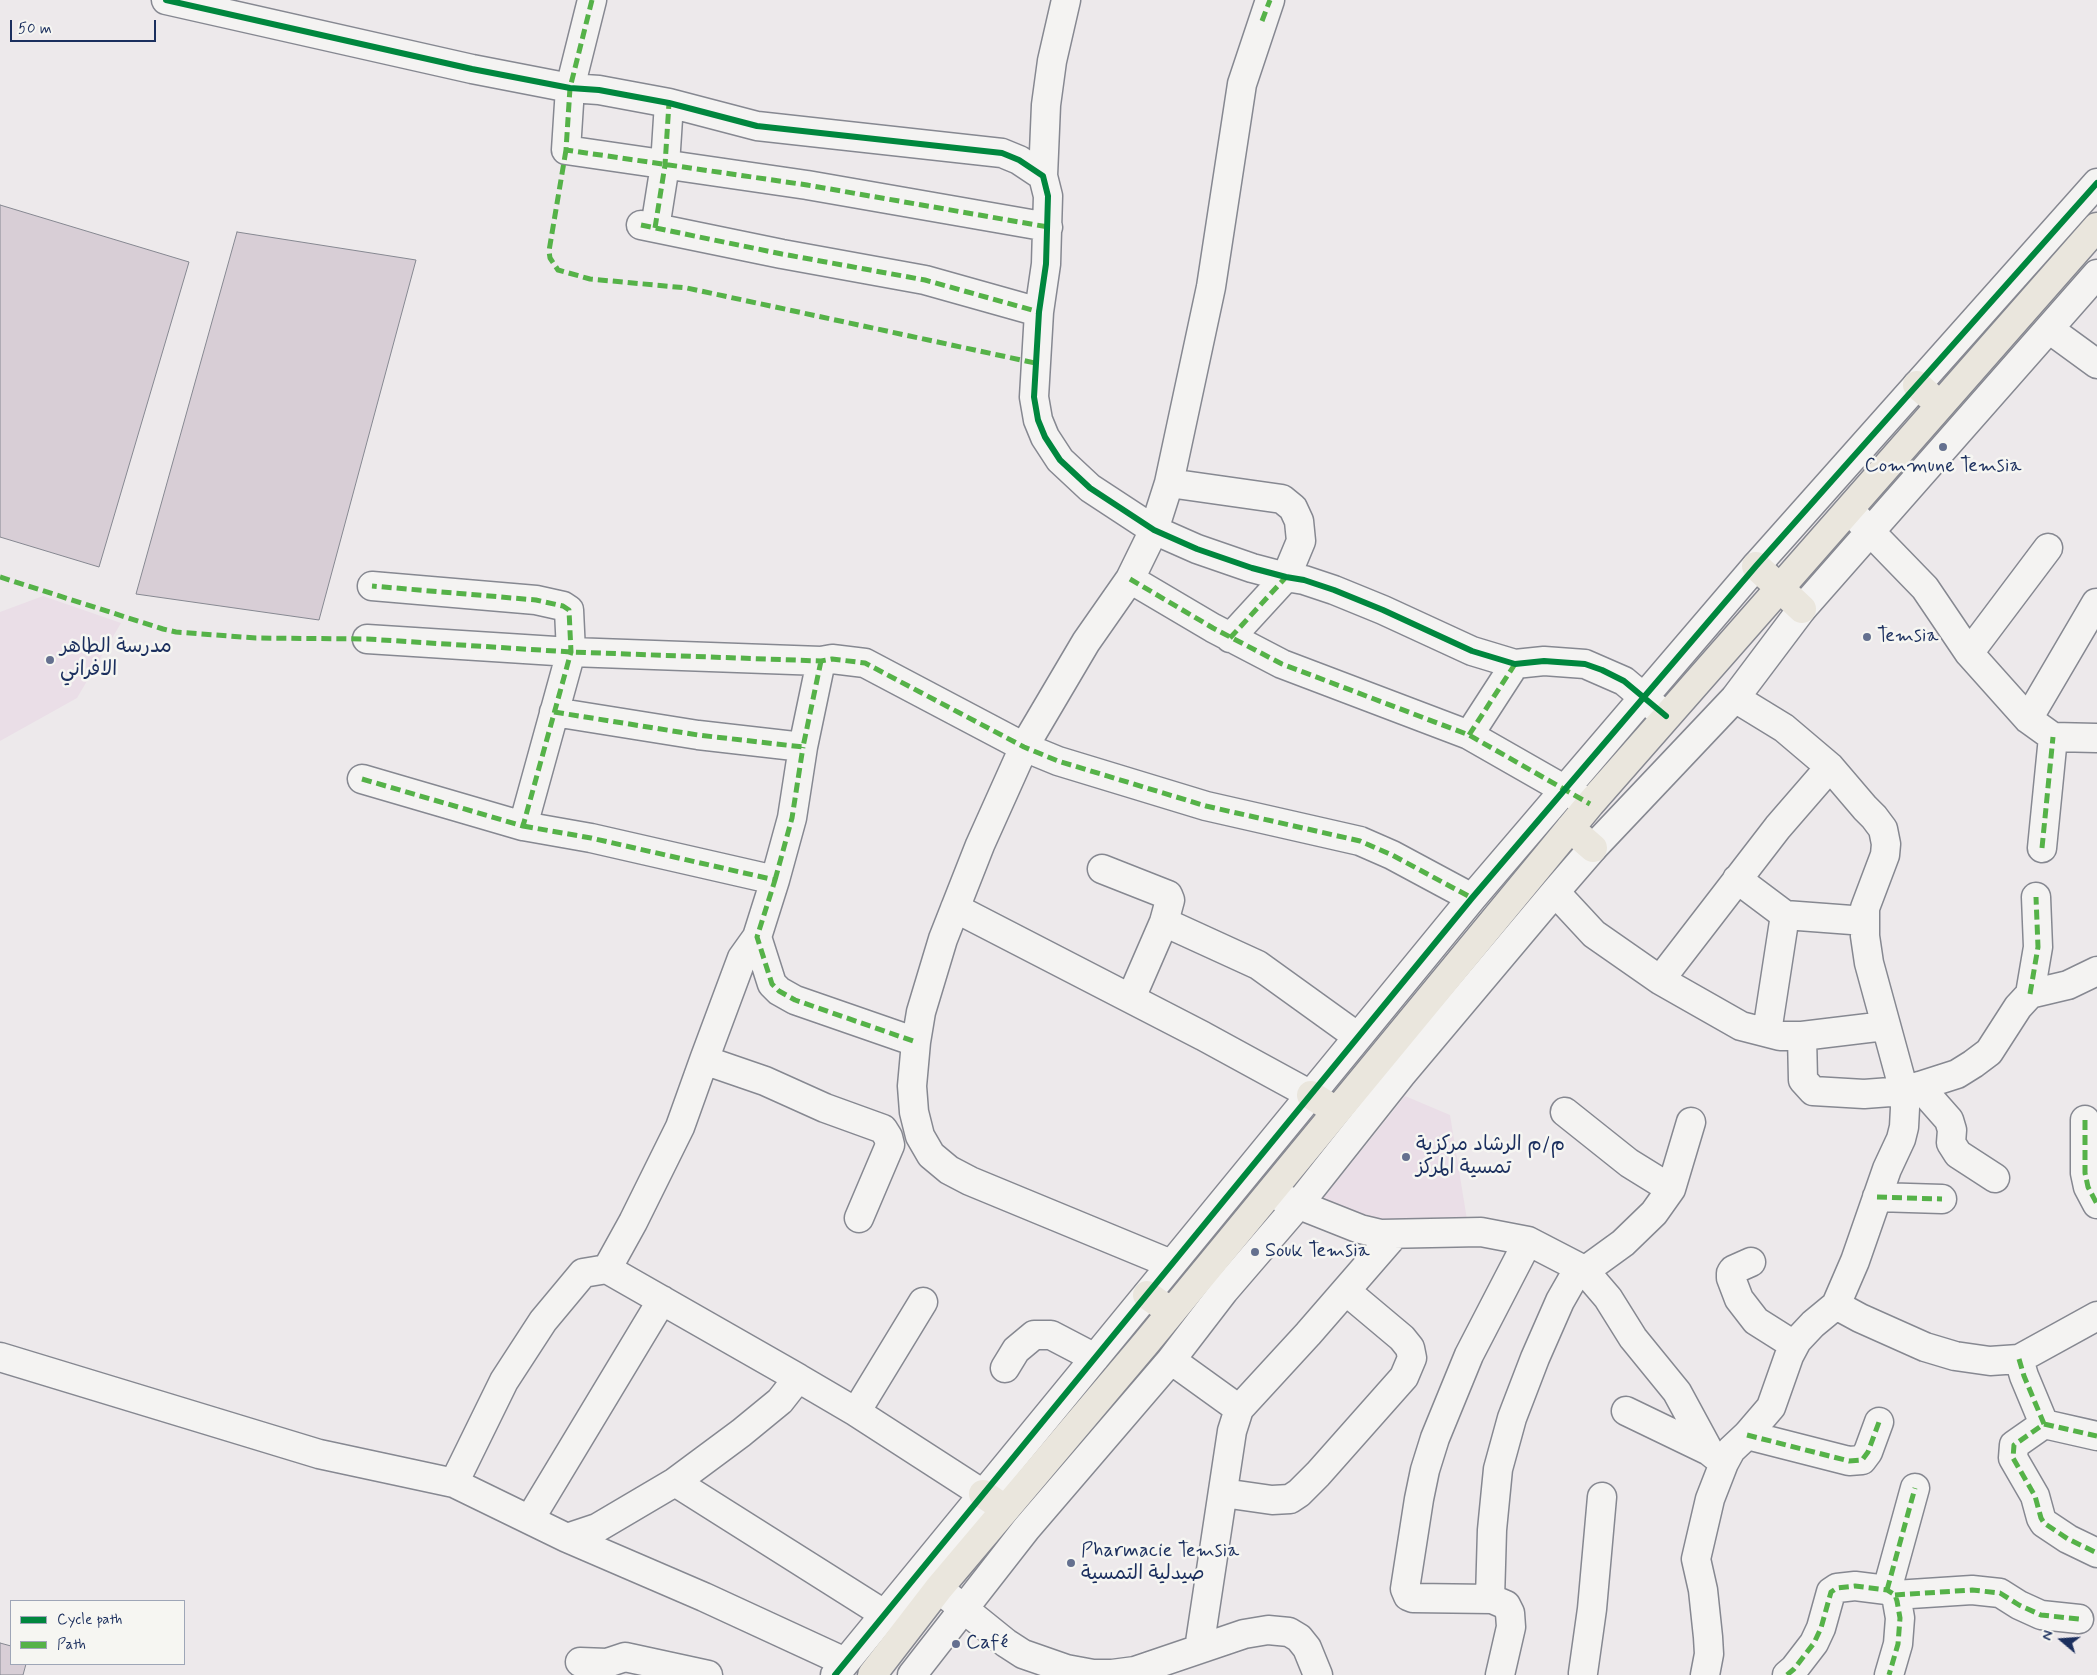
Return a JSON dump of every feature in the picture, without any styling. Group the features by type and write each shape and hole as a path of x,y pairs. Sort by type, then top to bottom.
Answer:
{"main road":[{"path":"872,1675 929,1580 994,1502 1171,1312 1590,804 2097,227"},
{"path":"1917,385 1940,405"},
{"path":"1756,566 1802,608"},
{"path":"1570,828 1593,848"},
{"path":"1311,1095 1336,1111"},
{"path":"1147,1295 1171,1312"}],"street":[{"path":"166,0 472,69 570,88 599,90 669,103 757,126 1002,153 1019,160 1043,176"},
{"path":"592,0 570,88 566,150 808,185 1048,227"},
{"path":"1066,0 1052,61 1047,96 1043,176 1048,196 1048,227 1046,264 1039,312 1034,397 1038,420 1045,437 1060,460 1090,488 1154,530 1197,549 1252,568 1304,580 1334,590 1383,610 1472,651 1515,664 1544,661 1585,664 1624,681 1666,716"},
{"path":"1171,1264 970,1181 949,1170 931,1155 920,1136 914,1112 912,1086 921,1012 955,908 980,845 1024,747 1086,642 1130,579 1154,530 1169,484 1211,286 1242,84 1270,0"},
{"path":"669,103 665,165 648,226 782,254 925,280 1039,312"},
{"path":"454,1483 504,1381 543,1321 583,1274 607,1269 856,1412 994,1502 1094,1358 1472,898 1756,566 2097,183"},
{"path":"912,1675 1026,1529 1170,1360 1224,1291 1298,1204 1401,1074 1593,848 1735,698 1802,608 2097,274"},
{"path":"2049,329 2097,364"},
{"path":"1169,484 1282,499 1293,508 1298,521 1301,541 1286,577 1230,638"},
{"path":"1848,509 1925,588 1968,653 2028,719 2053,737 2097,738"},
{"path":"1968,653 2048,548"},
{"path":"1130,579 1230,638 1282,664 1469,736 1590,804"},
{"path":"372,586 536,600 563,606 569,610 571,652 523,826"},
{"path":"2028,719 2096,603"},
{"path":"367,639 571,652 821,662 832,659 865,663 1024,747 1058,761 1206,806 1360,841 1472,898"},
{"path":"607,1269 680,1128 742,958 757,937 792,818 803,747 821,662"},
{"path":"1469,736 1515,664"},
{"path":"1735,698 1784,728 1830,767 1874,817 1882,829 1886,844 1881,866 1865,908 1865,921 1869,963 1885,1026 1911,1089 1949,1120 1952,1130 1951,1143 1958,1154 1995,1178"},
{"path":"554,712 698,735 803,747"},
{"path":"2042,848 2053,737"},
{"path":"1660,980 1737,879 1830,767"},
{"path":"362,779 523,826 592,838 775,880"},
{"path":"1102,869 1168,895 1170,900 1164,922 1131,998"},
{"path":"1737,879 1785,915 1865,921"},
{"path":"1555,892 1594,934 1660,980 1740,1026 1780,1036 1802,1036 1885,1026"},
{"path":"1802,1036 1803,1080 1813,1090 1864,1094 1911,1089 1957,1074 1989,1052 2018,1007 2030,994 2038,947 2036,897"},
{"path":"955,908 1131,998 1311,1095"},
{"path":"1767,1032 1785,915"},
{"path":"1164,922 1258,965 1358,1037"},
{"path":"757,937 767,973 772,984 779,991 795,1000 916,1042"},
{"path":"2030,994 2068,985 2097,970"},
{"path":"704,1060 764,1081 825,1108 883,1129 890,1145 859,1218"},
{"path":"1716,1457 1731,1450 1747,1435 1771,1406 1794,1346 1813,1324 1836,1305 1855,1261 1904,1126 1911,1089"},
{"path":"1565,1112 1629,1163 1671,1189"},
{"path":"2085,1120 2085,1173 2088,1187 2097,1204"},
{"path":"1490,1599 1492,1530 1498,1469 1504,1442 1535,1358 1560,1301 1572,1280 1623,1243 1654,1213 1671,1189 1691,1122"},
{"path":"1269,1192 1360,1229 1394,1235 1481,1232 1528,1241 1584,1270 1608,1298 1633,1338 1677,1392 1716,1457 1710,1499 1696,1559 1703,1590 1708,1637 1709,1654 1705,1675"},
{"path":"1877,1197 1942,1199"},
{"path":"1199,1649 1232,1431 1239,1408 1394,1235"},
{"path":"1500,1675 1508,1647 1511,1617 1506,1605 1490,1599 1413,1598 1408,1596 1406,1589 1421,1490 1435,1438 1469,1355 1528,1241"},
{"path":"1751,1262 1733,1270 1732,1273 1731,1278 1740,1299 1756,1321 1794,1346"},
{"path":"1223,1493 1272,1500 1290,1499 1299,1493 1318,1474 1404,1377 1412,1358 1410,1348 1402,1338 1346,1290"},
{"path":"530,1519 662,1300"},
{"path":"856,1412 924,1302"},
{"path":"1836,1305 1860,1318 1925,1347 1955,1356 1990,1361 2019,1358 2097,1316"},
{"path":"1005,1368 1016,1350 1034,1335 1051,1335 1094,1358"},
{"path":"0,1357 294,1447 454,1483 567,1538 722,1605 840,1669 884,1614 929,1580 1006,1644 1023,1654 1066,1670 1112,1674 1134,1671 1258,1631 1289,1632 1299,1638 1306,1648 1318,1675"},
{"path":"2019,1358 2024,1376 2044,1424"},
{"path":"1170,1360 1239,1408"},
{"path":"567,1538 596,1528 675,1482 741,1433 780,1401 798,1378"},
{"path":"1626,1411 1716,1457"},
{"path":"1747,1435 1849,1461 1862,1460 1868,1452 1879,1422"},
{"path":"2097,1436 2044,1424 2012,1448 2013,1458 2035,1496 2040,1518 2044,1523 2068,1539 2097,1553"},
{"path":"675,1482 884,1614"},
{"path":"1889,1675 1898,1644 1900,1608 1891,1592 1915,1488"},
{"path":"1584,1674 1602,1497"},
{"path":"1794,1673 1814,1644 1834,1589 1841,1587 1855,1586 1891,1592 1972,1590 2000,1594 2041,1615 2079,1619"},
{"path":"580,1662 610,1669 625,1657 708,1675"}],"shaded area":[{"name":"مدرسة الطاهر الافراني","path":"43,596 121,623 77,698 0,741 0,612"},
{"name":"م/م الرشاد مركزية تمسية المركز","path":"1405,1096 1450,1115 1469,1232 1375,1232 1322,1200"}],"building":[{"path":"0,205 189,262 99,567 0,537"},
{"path":"237,232 416,260 319,620 136,594"},
{"path":"0,1643 10,1646 10,1665 26,1665 23,1675 0,1675"}],"marked path":[{"path":"592,0 570,88 566,150 807,185 1048,227"},
{"path":"1262,21 1270,0"},
{"path":"655,228 665,165 669,103"},
{"path":"566,150 549,251 550,258 558,270 590,279 687,288 1035,363"},
{"path":"641,225 782,254 925,280 1039,312"},
{"path":"0,577 176,632 256,638 367,639 571,652 821,661 832,659 865,663 1024,747 1058,761 1206,806 1360,841 1392,855 1472,898"},
{"path":"1230,638 1286,577"},
{"path":"1130,579 1213,628 1282,664 1469,735 1590,804"},
{"path":"362,779 523,826 571,652 569,610 563,606 536,600 372,586"},
{"path":"554,712 698,735 803,747 821,661"},
{"path":"1469,735 1515,664"},
{"path":"2042,848 2053,737"},
{"path":"775,880 792,818 803,747"},
{"path":"523,826 591,838 775,880 757,937 772,984 779,991 795,1000 916,1042"},
{"path":"2030,994 2038,947 2036,897"},
{"path":"2085,1120 2085,1173 2088,1187 2097,1204"},
{"path":"1877,1197 1942,1199"},
{"path":"2019,1359 2044,1424 2014,1445 2013,1458 2035,1496 2044,1523 2068,1539 2097,1553"},
{"path":"1747,1435 1849,1461 1862,1460 1868,1452 1879,1422"},
{"path":"2044,1424 2097,1436"},
{"path":"1887,1590 1915,1488"},
{"path":"1787,1675 1814,1643 1821,1628 1831,1592 1837,1588 1855,1586 1887,1590 1895,1595 1900,1618 1898,1644 1889,1675"},
{"path":"1895,1595 1972,1590 2000,1593 2019,1605 2041,1615 2079,1619"}],"cycle path":[{"path":"166,0 472,69 570,88 599,90 669,103 757,126 1002,153 1019,160 1043,176 1048,196 1046,264 1039,312 1034,397 1038,420 1045,437 1060,460 1090,488 1154,530 1197,549 1252,568 1304,580 1334,590 1383,610 1472,651 1515,664 1544,661 1585,664 1602,670 1624,681 1666,716"},
{"path":"835,1675 1472,898 1756,566 2097,183"}],"place":[{"name":"Commune Temsia","path":"1943,447"},
{"name":"Temsia","path":"1867,637"},
{"name":"مدرسة الطاهر الافراني","path":"50,660"},
{"name":"م/م الرشاد مركزية تمسية المركز","path":"1406,1157"},
{"name":"Souk Temsia","path":"1255,1252"},
{"name":"Pharmacie Temsia صيدلية التمسية","path":"1071,1563"},
{"name":"Café","path":"956,1644"}]}
